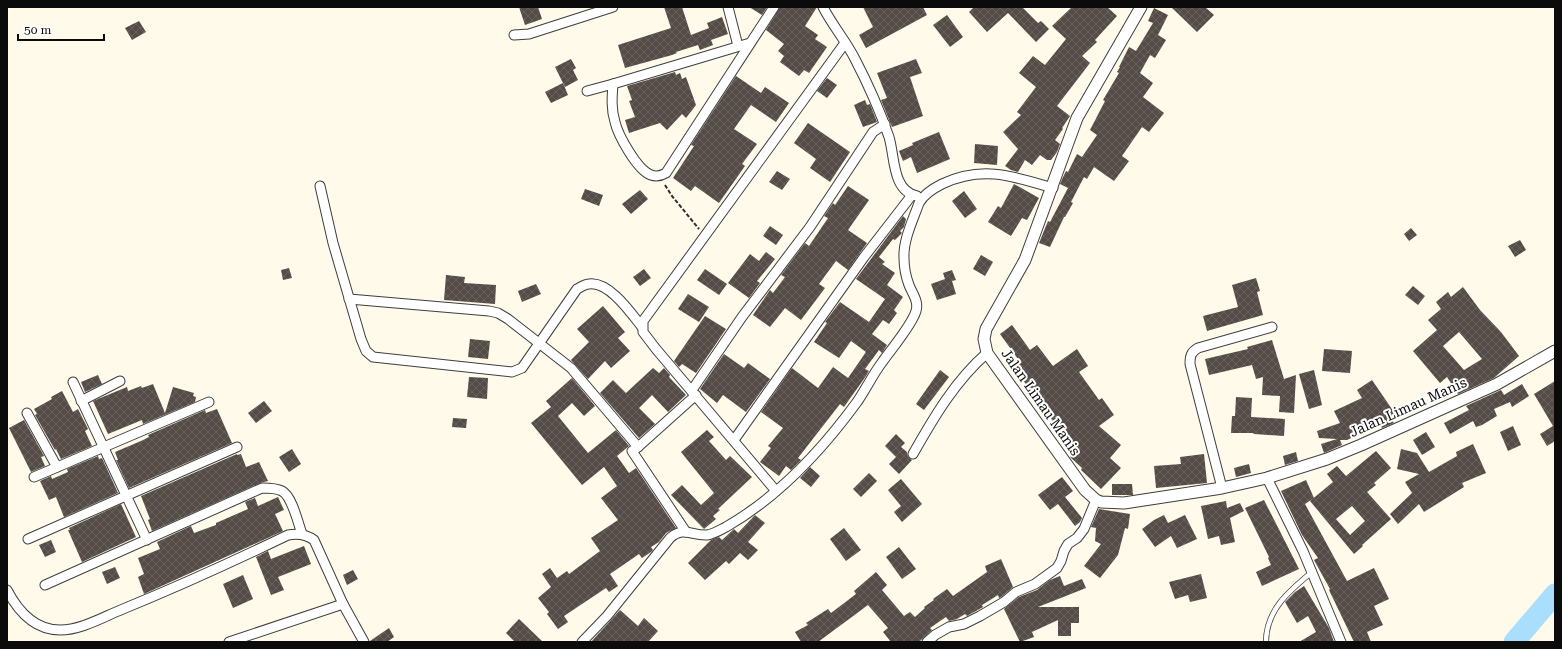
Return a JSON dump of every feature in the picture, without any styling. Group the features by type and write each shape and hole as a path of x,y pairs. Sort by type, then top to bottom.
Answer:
{"street":[{"path":"514,35 529,34 614,7"},
{"path":"728,7 738,46"},
{"path":"613,84 612,110 618,132 626,146 647,173 653,176 660,176 666,173 774,7"},
{"path":"823,7 855,58 885,124 892,148 896,175 899,183 905,191 912,195 922,197"},
{"name":"Jalan Limau Manis","path":"1141,7 1078,118 1025,260 986,329 984,339 987,353 1085,490 1096,500 1107,503 1124,503 1222,488 1267,478 1327,459 1361,446 1497,384 1555,351"},
{"path":"587,90 613,84 750,43"},
{"path":"642,327 643,321 845,43"},
{"path":"686,532 632,451 638,447 694,392 742,317 810,227 873,132 885,124"},
{"path":"582,642 607,616 670,538 678,532 707,535 716,533 747,514 776,491 805,463 840,424 858,401 881,363 907,327 916,311 917,304 909,286 904,258 905,247 918,203 922,197 950,180 964,175 977,174 1014,177 1053,188"},
{"path":"320,186 333,243 349,299 366,351 373,357 512,372 522,368 577,289 589,284 600,285 612,293 626,306 642,327 643,332 656,350 694,392 776,491"},
{"path":"734,440 860,263 912,195"},
{"path":"349,299 489,312 498,314 508,319 571,368 638,447"},
{"path":"1222,488 1190,364 1190,356 1193,351 1198,348 1272,327"},
{"path":"912,454 943,403 971,366 987,353"},
{"path":"81,401 120,381"},
{"path":"72,382 147,540"},
{"path":"34,477 209,402"},
{"path":"27,413 57,467"},
{"path":"28,539 237,447"},
{"path":"1267,478 1312,572 1341,642"},
{"path":"45,585 262,488 273,488 282,491 289,496 302,534"},
{"path":"927,642 935,635 949,627 964,624 980,616 1004,602 1016,592 1035,584 1057,568 1068,544 1077,538 1084,529 1096,500"},
{"path":"7,590 21,612 30,620 38,625 52,629 69,629 83,625 147,599 212,571 288,535 302,534 314,540 343,604 364,642"},
{"path":"228,642 343,604"}],"lane":[{"path":"1266,642 1269,624 1275,609 1290,590 1312,572"}],"path":[{"path":"660,176 672,196 705,236"}],"building":[{"path":"519,7 538,7 542,19 525,25"},
{"path":"664,7 682,7 691,35 709,28 707,23 722,17 728,34 711,40 713,45 700,50 698,45 676,52 677,53 672,55 625,68 618,45 671,28"},
{"path":"749,7 767,7 762,15"},
{"path":"780,7 817,7 805,26 818,35 815,39 827,47 809,73 804,70 799,76 780,62 784,56 778,51 784,44 766,30"},
{"path":"863,7 923,7 927,15 866,48 859,35 873,27"},
{"path":"974,7 1022,7 1038,23 1041,21 1049,29 1036,42 1008,13 987,32 969,12"},
{"path":"1072,7 1107,7 1117,16 1095,40 1097,42 1082,56 1090,63 1057,106 1070,116 1055,140 1060,144 1057,152 1051,160 1047,160 1040,155 1032,165 1025,160 1018,172 1011,170 1005,166 1018,149 1003,132 1021,115 1017,112 1036,87 1019,73 1033,56 1045,65 1066,39 1052,26"},
{"path":"1171,7 1205,7 1214,15 1197,32"},
{"path":"1154,8 1168,15 1158,35 1166,40 1155,58 1150,55 1140,73 1153,83 1143,97 1164,113 1149,132 1142,127 1122,156 1129,161 1114,181 1094,167 1087,179 1084,177 1071,202 1073,203 1064,217 1050,247 1039,243 1048,221 1050,222 1068,188 1060,184 1063,177 1066,171 1068,172 1077,154 1082,157 1097,135 1090,130 1105,101 1103,100 1119,73 1117,72 1129,47 1136,51 1153,23 1148,21"},
{"path":"947,15 963,37 950,47 933,25"},
{"path":"139,21 146,32 132,40 125,28"},
{"path":"571,59 576,68 573,70 578,80 565,87 555,67"},
{"path":"916,59 922,73 910,77 923,116 892,127 881,100 887,98 877,73"},
{"path":"675,72 676,75 680,73 682,79 686,77 696,105 686,118 682,114 667,130 660,123 629,133 625,120 635,117 629,101 632,100 627,86"},
{"path":"736,76 761,93 765,87 789,103 776,122 751,105 734,129 757,144 742,164 745,166 719,203 695,186 691,191 673,178 694,146 691,145"},
{"path":"827,78 837,85 827,98 817,91"},
{"path":"563,83 568,95 551,103 545,92"},
{"path":"865,100 867,105 870,104 877,122 863,127 854,105"},
{"path":"808,123 850,152 830,182 810,168 816,159 794,143"},
{"path":"939,132 950,159 917,173 911,157 903,161 899,151 913,145 912,143"},
{"path":"975,144 998,146 997,165 974,163"},
{"path":"777,171 790,179 782,190 769,182"},
{"path":"1014,184 1039,198 1027,220 1022,218 1011,236 988,222 998,206 1001,208"},
{"path":"848,186 869,200 848,230 867,243 848,270 836,261 819,284 825,288 801,320 785,308 770,327 753,315 770,290 773,293 785,277 781,275 805,243 809,246 828,218 824,216 833,203 835,205"},
{"path":"585,189 603,195 599,206 581,199"},
{"path":"640,190 648,199 631,214 622,204"},
{"path":"964,191 977,209 965,218 952,201"},
{"path":"903,216 906,219 904,227 900,231 902,233 895,240 893,239 879,257 885,262 882,264 895,273 887,285 903,297 894,310 897,313 889,324 883,320 872,334 887,345 882,353 879,350 865,369 869,371 844,407 840,404 798,458 801,460 791,470 786,466 779,476 760,462 771,448 768,446 783,428 761,412 792,368 818,388 833,367 848,378 866,352 851,341 839,358 814,342 827,323 825,322 840,302 869,322 885,299 856,279"},
{"path":"770,226 783,235 776,245 763,236"},
{"path":"1411,228 1417,235 1409,241 1404,234"},
{"path":"1520,240 1526,250 1515,257 1508,246"},
{"path":"766,252 775,259 757,281 760,283 749,298 728,283 750,254 759,261"},
{"path":"981,255 993,262 985,276 973,269"},
{"path":"289,268 292,278 283,280 281,270"},
{"path":"644,269 651,278 640,286 633,277"},
{"path":"705,269 727,284 719,295 697,280"},
{"path":"952,270 956,280 952,281 956,294 937,300 931,284 945,279 943,273"},
{"path":"446,275 465,277 464,283 496,285 495,304 444,300"},
{"path":"1256,278 1260,291 1257,292 1263,315 1207,331 1203,316 1238,307 1232,285"},
{"path":"536,284 541,294 522,302 518,291"},
{"path":"1413,286 1425,296 1418,305 1405,295"},
{"path":"1463,287 1480,310 1501,332 1519,356 1494,378 1458,394 1447,377 1440,383 1413,351 1437,330 1428,320 1441,309 1436,302 1448,292 1451,297","holes":["1459,332 1482,359 1464,370 1443,346"]},
{"path":"688,294 709,307 699,322 678,309"},
{"path":"603,306 625,332 618,338 630,351 611,368 605,361 588,379 571,360 589,342 577,329"},
{"path":"705,316 726,329 696,373 682,364 679,367 674,361"},
{"path":"1012,325 1030,350 1037,345 1053,366 1077,349 1088,366 1079,372 1099,400 1102,398 1114,415 1099,426 1121,445 1110,458 1121,468 1101,489 1070,457 1077,449 1061,441 1064,436 1011,364 1018,359 1000,334"},
{"path":"470,339 490,341 488,359 468,357"},
{"path":"1272,340 1284,379 1296,375 1294,413 1279,412 1280,396 1262,395 1263,377 1256,379 1252,365 1209,375 1205,359 1248,349 1247,347"},
{"path":"1324,349 1352,351 1350,373 1322,371"},
{"path":"724,354 744,368 748,363 770,379 746,412 723,395 717,403 700,389"},
{"path":"653,368 659,373 664,368 670,375 669,377 686,395 668,412 652,395 639,408 655,424 639,438 600,393 613,380 626,393"},
{"path":"940,370 949,377 924,410 916,404"},
{"path":"1314,370 1322,405 1309,409 1299,374"},
{"path":"98,375 102,384 85,392 81,382"},
{"path":"469,377 488,378 487,399 467,397"},
{"path":"572,378 595,406 584,416 572,403 558,416 588,453 616,430 629,446 617,456 629,473 636,468 676,528 666,533 659,542 651,547 653,550 651,552 642,558 639,554 610,574 618,586 609,592 606,588 564,616 568,622 558,629 547,614 549,612 538,598 551,587 542,574 550,568 557,578 567,571 569,574 600,551 591,538 618,520 601,498 617,486 604,467 582,485 531,423 551,407 546,401"},
{"path":"1372,380 1396,415 1391,419 1394,423 1382,428 1380,424 1347,440 1340,440 1342,445 1324,453 1321,444 1337,439 1319,438 1317,431 1340,423 1334,411 1362,398 1357,390"},
{"path":"1555,381 1555,441 1547,446 1540,434 1553,426 1534,394"},
{"path":"153,384 165,413 173,387 194,393 193,396 196,397 195,402 143,424 142,420 108,434 93,401 127,387 128,391 141,386 142,388"},
{"path":"1522,384 1529,396 1512,407 1510,402 1494,409 1497,416 1482,425 1476,427 1473,421 1450,434 1444,423 1469,410 1466,406 1501,390 1504,395"},
{"path":"62,391 73,412 78,409 88,429 85,431 92,446 61,459 35,415 37,414 34,409 52,399 51,397"},
{"path":"1236,397 1252,398 1251,417 1285,419 1284,436 1253,433 1231,433 1232,416 1235,416"},
{"path":"264,401 272,411 256,423 248,413"},
{"path":"217,409 232,443 129,488 116,460 118,460 115,452 149,437 148,435 205,410 206,413"},
{"path":"453,418 467,419 466,428 452,427"},
{"path":"24,420 44,456 41,457 45,466 31,472 9,428"},
{"path":"1513,426 1521,445 1508,451 1500,432"},
{"path":"707,430 714,437 709,441 726,460 730,456 752,477 718,509 720,510 713,516 716,519 704,529 671,495 682,485 701,505 714,493 681,452"},
{"path":"1426,432 1435,447 1422,455 1413,440"},
{"path":"896,434 905,443 901,447 907,452 908,457 912,460 899,474 889,464 896,457 885,446"},
{"path":"1473,444 1486,473 1462,483 1464,487 1424,512 1419,504 1398,524 1390,514 1412,493 1405,482 1419,474 1397,469 1401,449 1417,453 1429,472 1457,456 1456,452"},
{"path":"292,449 301,464 289,472 279,457"},
{"path":"1376,451 1391,468 1374,483 1376,485 1367,492 1391,519 1354,554 1310,501 1333,482 1327,474 1337,466 1346,476","holes":["1352,506 1365,521 1350,535 1336,519"]},
{"path":"1296,452 1298,461 1285,465 1283,456"},
{"path":"237,454 241,454 246,467 259,462 268,481 260,483 152,531 148,520 150,519 141,496"},
{"path":"1204,454 1207,483 1156,488 1154,466 1181,464 1180,457"},
{"path":"98,456 99,459 102,458 118,493 64,517 56,497 49,500 40,481 51,476 52,479 68,472 67,469"},
{"path":"1249,464 1251,473 1236,477 1234,468"},
{"path":"810,467 820,476 811,487 800,478"},
{"path":"869,473 877,481 861,497 853,489"},
{"path":"1062,477 1073,491 1065,497 1082,518 1075,526 1058,504 1050,510 1038,495"},
{"path":"901,479 922,504 902,522 894,512 901,506 888,490"},
{"path":"1306,480 1314,498 1305,504 1347,581 1374,568 1389,599 1374,606 1383,625 1367,632 1371,642 1354,642 1329,590 1330,589 1314,560 1318,558 1302,535 1281,491"},
{"path":"1112,484 1132,484 1133,495 1112,495"},
{"path":"278,497 284,510 275,514 283,531 144,594 138,577 144,574 138,558 160,549 157,542 191,526 194,533 216,525 216,523 248,509 245,502 255,498 258,506"},
{"path":"1264,500 1299,569 1262,586 1256,572 1271,565 1268,558 1269,557 1245,508"},
{"path":"1226,501 1227,508 1240,503 1244,511 1230,518 1235,542 1221,545 1219,536 1208,539 1201,506"},
{"path":"121,504 136,537 82,562 68,530 70,530 69,528"},
{"path":"1099,509 1130,514 1128,529 1125,528 1118,555 1100,578 1084,566 1101,544 1095,541 1096,528 1091,527"},
{"path":"755,515 765,523 748,542 758,550 748,560 740,553 729,564 726,561 705,580 688,563 711,540 719,537 722,540 734,529 738,533"},
{"path":"1164,515 1168,523 1185,515 1197,539 1177,548 1171,536 1155,547 1142,529"},
{"path":"844,528 861,550 846,561 830,539"},
{"path":"51,540 56,552 45,557 39,545"},
{"path":"304,546 311,564 278,577 284,590 271,595 256,557 268,551 271,559"},
{"path":"899,547 916,569 902,579 886,557"},
{"path":"1001,559 1013,587 1001,597 999,598 998,595 982,605 983,607 967,616 965,614 957,619 949,621 946,617 930,628 932,630 919,642 891,642 883,632 888,628 868,605 818,642 801,642 795,632 808,625 806,623 828,609 831,613 856,594 854,591 876,572 887,585 882,590 904,616 910,612 915,617 925,608 924,607 934,600 933,599 947,589 953,596 987,572 985,566"},
{"path":"115,567 120,578 107,584 102,572"},
{"path":"353,570 358,579 347,585 343,575"},
{"path":"1201,574 1207,598 1190,602 1188,595 1175,599 1169,582"},
{"path":"243,575 253,599 233,608 223,584"},
{"path":"1060,576 1064,586 1082,579 1086,588 1038,607 1079,607 1079,623 1071,623 1071,636 1058,636 1058,620 1032,632 1034,637 1020,642 1004,609 1019,597 1037,590 1050,580"},
{"path":"1304,586 1329,628 1334,642 1299,642 1316,632 1308,616 1297,623 1285,602 1295,592"},
{"path":"620,610 638,626 644,618 658,631 648,642 591,642"},
{"path":"519,619 543,642 515,642 506,633"},
{"path":"389,628 394,637 387,642 370,642 370,641"}],"waterway":[{"path":"1514,642 1555,594"}]}
